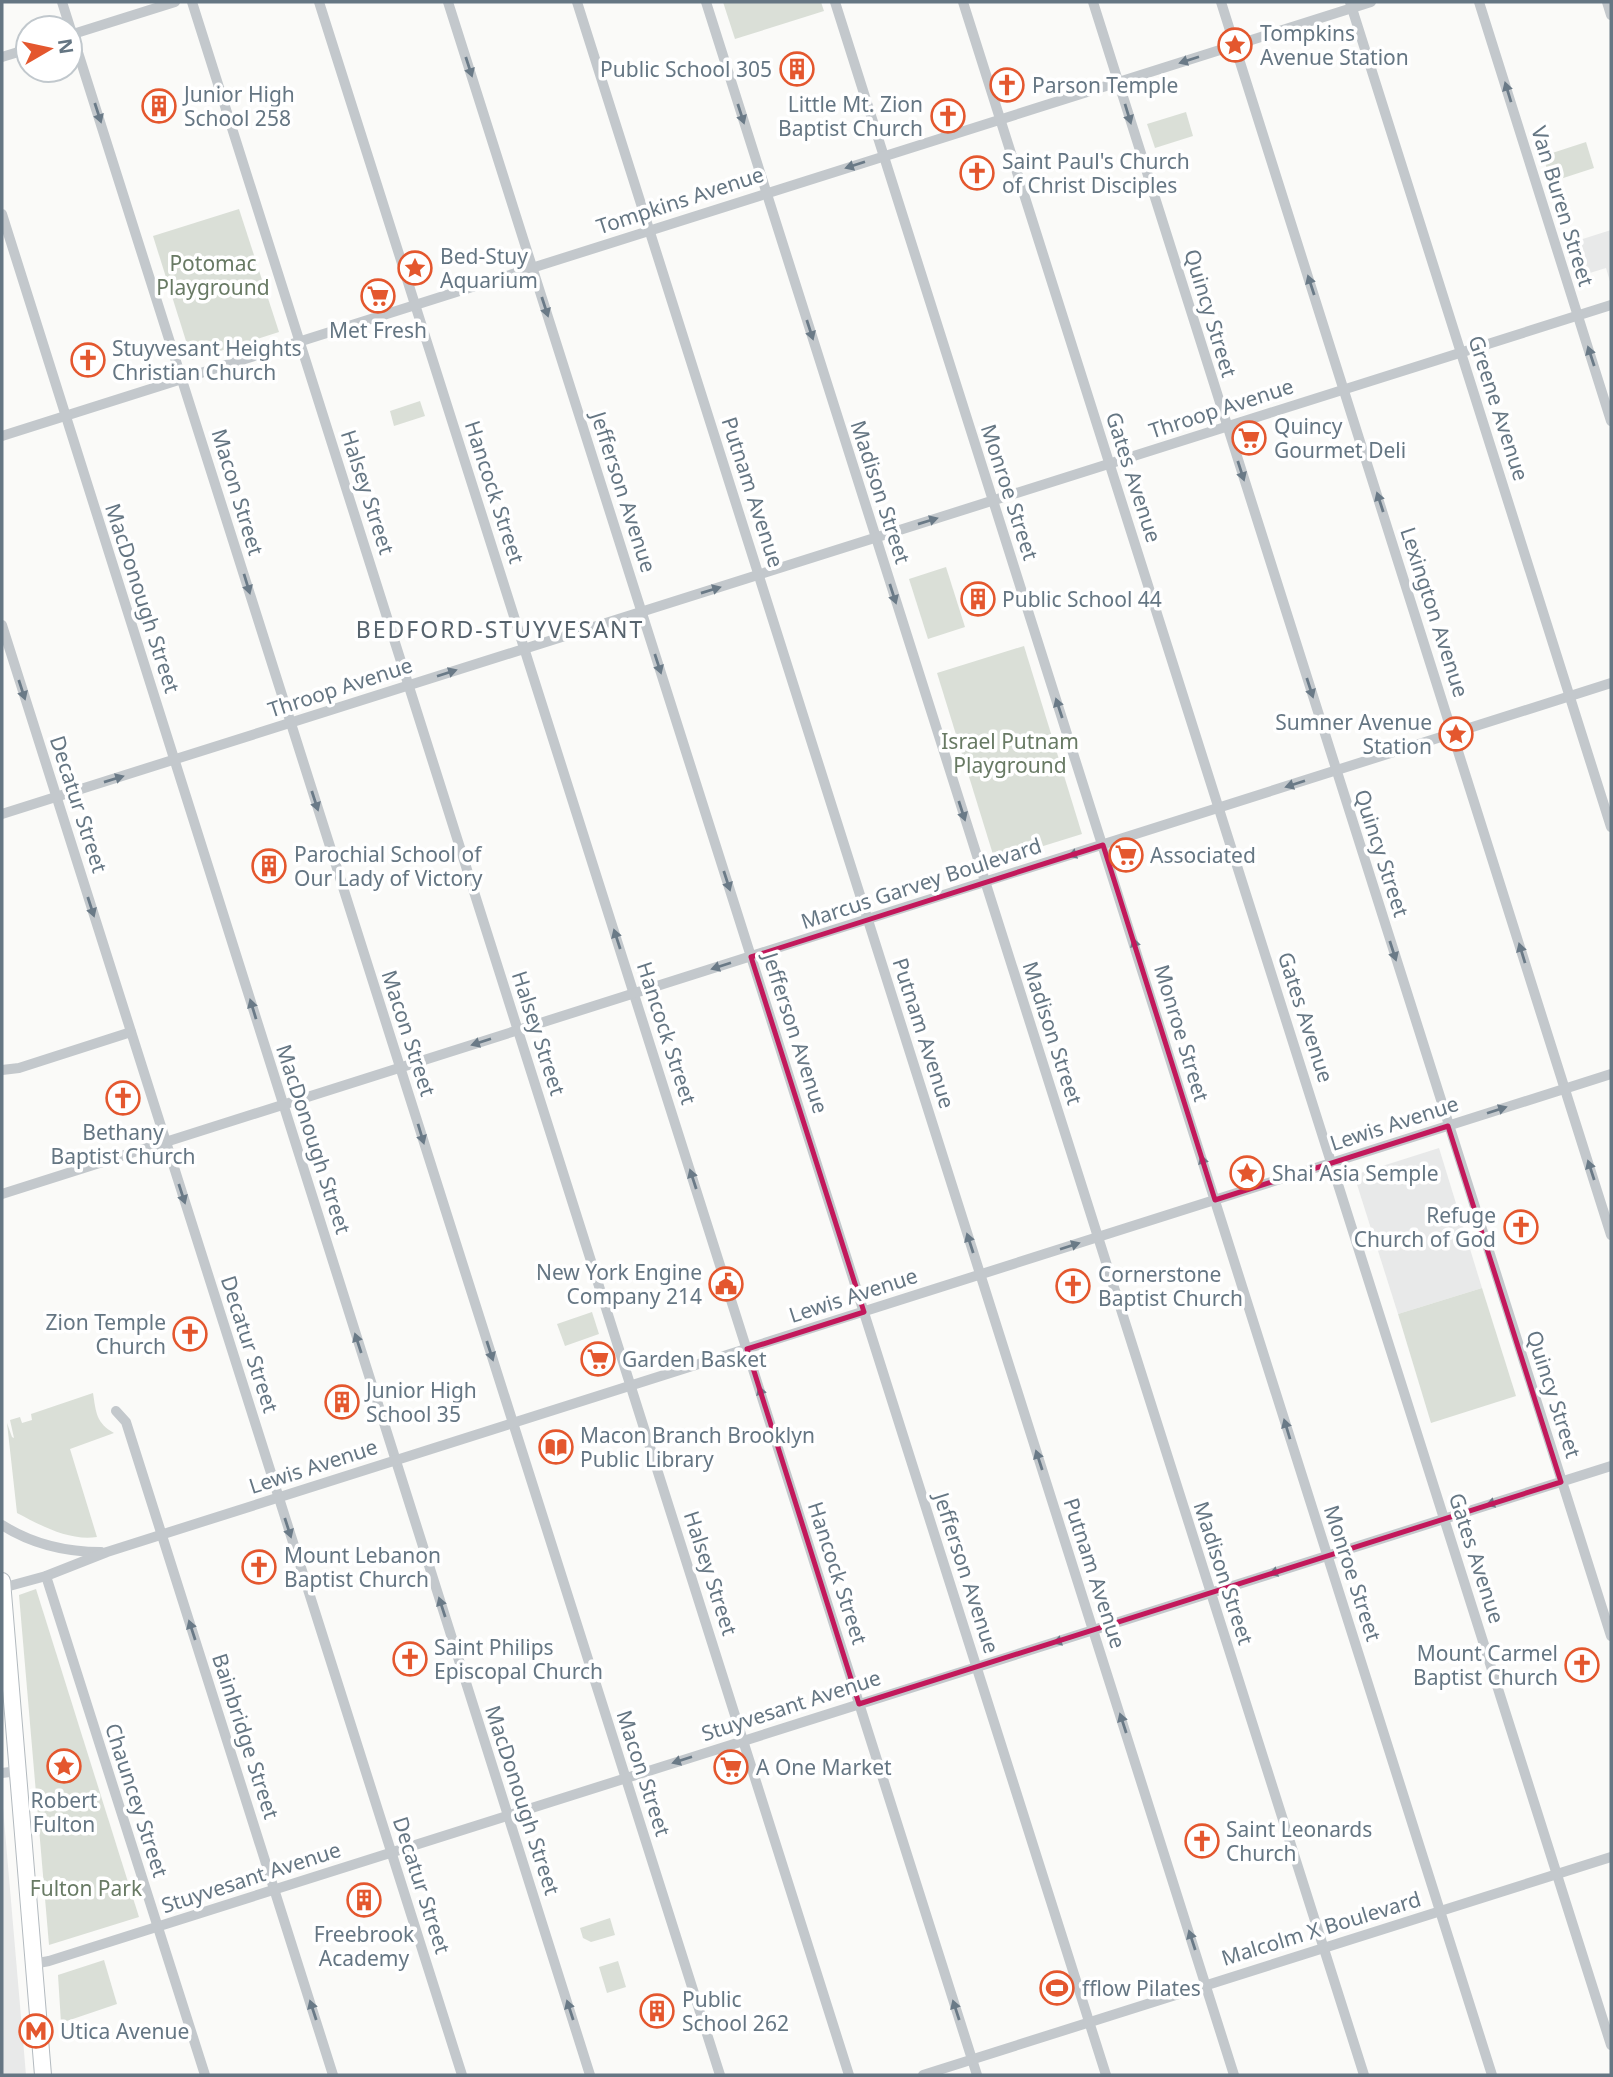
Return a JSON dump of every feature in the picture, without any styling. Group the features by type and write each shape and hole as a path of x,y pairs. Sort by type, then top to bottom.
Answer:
{"main road":[{"path":"2,1581 10,1772 43,2075"}],"street":[{"path":"84,31 174,2"},
{"name":"Halsey Street","path":"192,2 849,2075"},
{"name":"Hancock Street","path":"319,2 977,2075"},
{"name":"Jefferson Avenue","path":"448,2 1106,2075"},
{"name":"Putnam Avenue","path":"577,2 1234,2075"},
{"name":"Madison Street","path":"706,2 1364,2075"},
{"name":"Monroe Street","path":"835,2 1492,2075"},
{"name":"Gates Avenue","path":"963,2 1611,2045"},
{"name":"Quincy Street","path":"1093,2 1611,1636"},
{"name":"Lexington Avenue","path":"1221,2 1611,1235"},
{"name":"Tompkins Avenue","path":"2,436 1118,83 1351,5 1371,2"},
{"name":"Van Buren Street","path":"1479,2 1611,421"},
{"path":"1607,2 1611,15"},
{"name":"Greene Avenue","path":"1351,5 1611,827"},
{"name":"Macon Street","path":"84,75 720,2075"},
{"name":"MacDonough Street","path":"2,214 590,2075"},
{"name":"Throop Avenue","path":"2,814 1611,305"},
{"name":"Decatur Street","path":"2,625 462,2075"},
{"name":"Marcus Garvey Boulevard","path":"2,1194 1611,683"},
{"path":"2,1070 19,1068 131,1032"},
{"name":"Lewis Avenue","path":"2,1588 46,1576 107,1552 279,1497 1611,1074"},
{"name":"Bainbridge Street","path":"116,1410 125,1423 162,1535 333,2075"},
{"name":"Stuyvesant Avenue","path":"33,1964 158,1927 1611,1466"},
{"name":"Lewis Avenue","path":"2,1525 27,1539 48,1546 107,1552"},
{"name":"Chauncey Street","path":"46,1576 205,2075"},
{"name":"Malcolm X Boulevard","path":"923,2075 1611,1857"}],"highlighted area":[{"path":"1103,845 1215,1200 1448,1126 1561,1482 859,1704 747,1349 864,1312 751,957"}],"shaded area":[{"path":"1611,230 1611,285 1606,268 1580,276 1570,243"},
{"path":"1439,1148 1482,1288 1398,1314 1354,1175"},
{"path":"2,1802 3,1808 26,2075 2,2075"}],"green space":[{"path":"723,2 821,2 824,11 735,39"},
{"path":"1186,112 1193,136 1155,148 1147,124"},
{"path":"1586,142 1594,168 1551,182 1543,156"},
{"name":"Potomac Playground","path":"239,209 279,332 192,360 153,236"},
{"path":"420,401 425,416 394,426 390,411"},
{"path":"946,567 965,627 928,639 909,579"},
{"name":"Israel Putnam Playground","path":"1024,646 1082,834 995,861 937,673"},
{"path":"1482,1288 1516,1396 1431,1423 1398,1314"},
{"path":"592,1312 599,1334 565,1346 557,1324"},
{"path":"93,1393 100,1421 114,1433 70,1449 97,1537 87,1538 56,1531 17,1513 7,1423 14,1438 10,1420 20,1417 22,1423 32,1420 31,1414"},
{"name":"Fulton Park","path":"36,1589 139,1917 49,1945 19,1595"},
{"path":"610,1918 615,1935 591,1942 583,1938 580,1928"},
{"path":"104,1960 117,2004 61,2023 58,1975"},
{"path":"618,1961 626,1987 607,1993 599,1967"}],"place":[{"name":"Tompkins Avenue Station","path":"1235,45"},
{"name":"Public School 305","path":"797,69"},
{"name":"Parson Temple","path":"1007,85"},
{"name":"Junior High School 258","path":"159,106"},
{"name":"Little Mt. Zion Baptist Church","path":"948,116"},
{"name":"Saint Paul's Church of Christ Disciples","path":"977,173"},
{"name":"Bed-Stuy Aquarium","path":"415,268"},
{"name":"Met Fresh","path":"378,296"},
{"name":"Stuyvesant Heights Christian Church","path":"88,360"},
{"name":"Quincy Gourmet Deli","path":"1249,438"},
{"name":"Public School 44","path":"978,599"},
{"name":"Sumner Avenue Station","path":"1456,734"},
{"name":"Associated","path":"1126,855"},
{"name":"Parochial School of Our Lady of Victory","path":"269,866"},
{"name":"Bethany Baptist Church","path":"123,1098"},
{"name":"Shai Asia Semple","path":"1247,1173"},
{"name":"Refuge Church of God","path":"1521,1227"},
{"name":"New York Engine Company 214","path":"726,1284"},
{"name":"Cornerstone Baptist Church","path":"1073,1286"},
{"name":"Zion Temple Church","path":"190,1334"},
{"name":"Garden Basket","path":"598,1359"},
{"name":"Junior High School 35","path":"342,1402"},
{"name":"Macon Branch Brooklyn Public Library","path":"556,1447"},
{"name":"Mount Lebanon Baptist Church","path":"259,1567"},
{"name":"Saint Philips Episcopal Church","path":"410,1659"},
{"name":"Mount Carmel Baptist Church","path":"1582,1665"},
{"name":"Robert Fulton","path":"64,1766"},
{"name":"A One Market","path":"731,1767"},
{"name":"Saint Leonards Church","path":"1202,1841"},
{"name":"Freebrook Academy","path":"364,1900"},
{"name":"fflow Pilates","path":"1057,1988"},
{"name":"Public School 262","path":"657,2011"},
{"name":"Utica Avenue","path":"36,2031"}],"district":[{"name":"BEDFORD-STUYVESANT","path":"500,629"}]}
